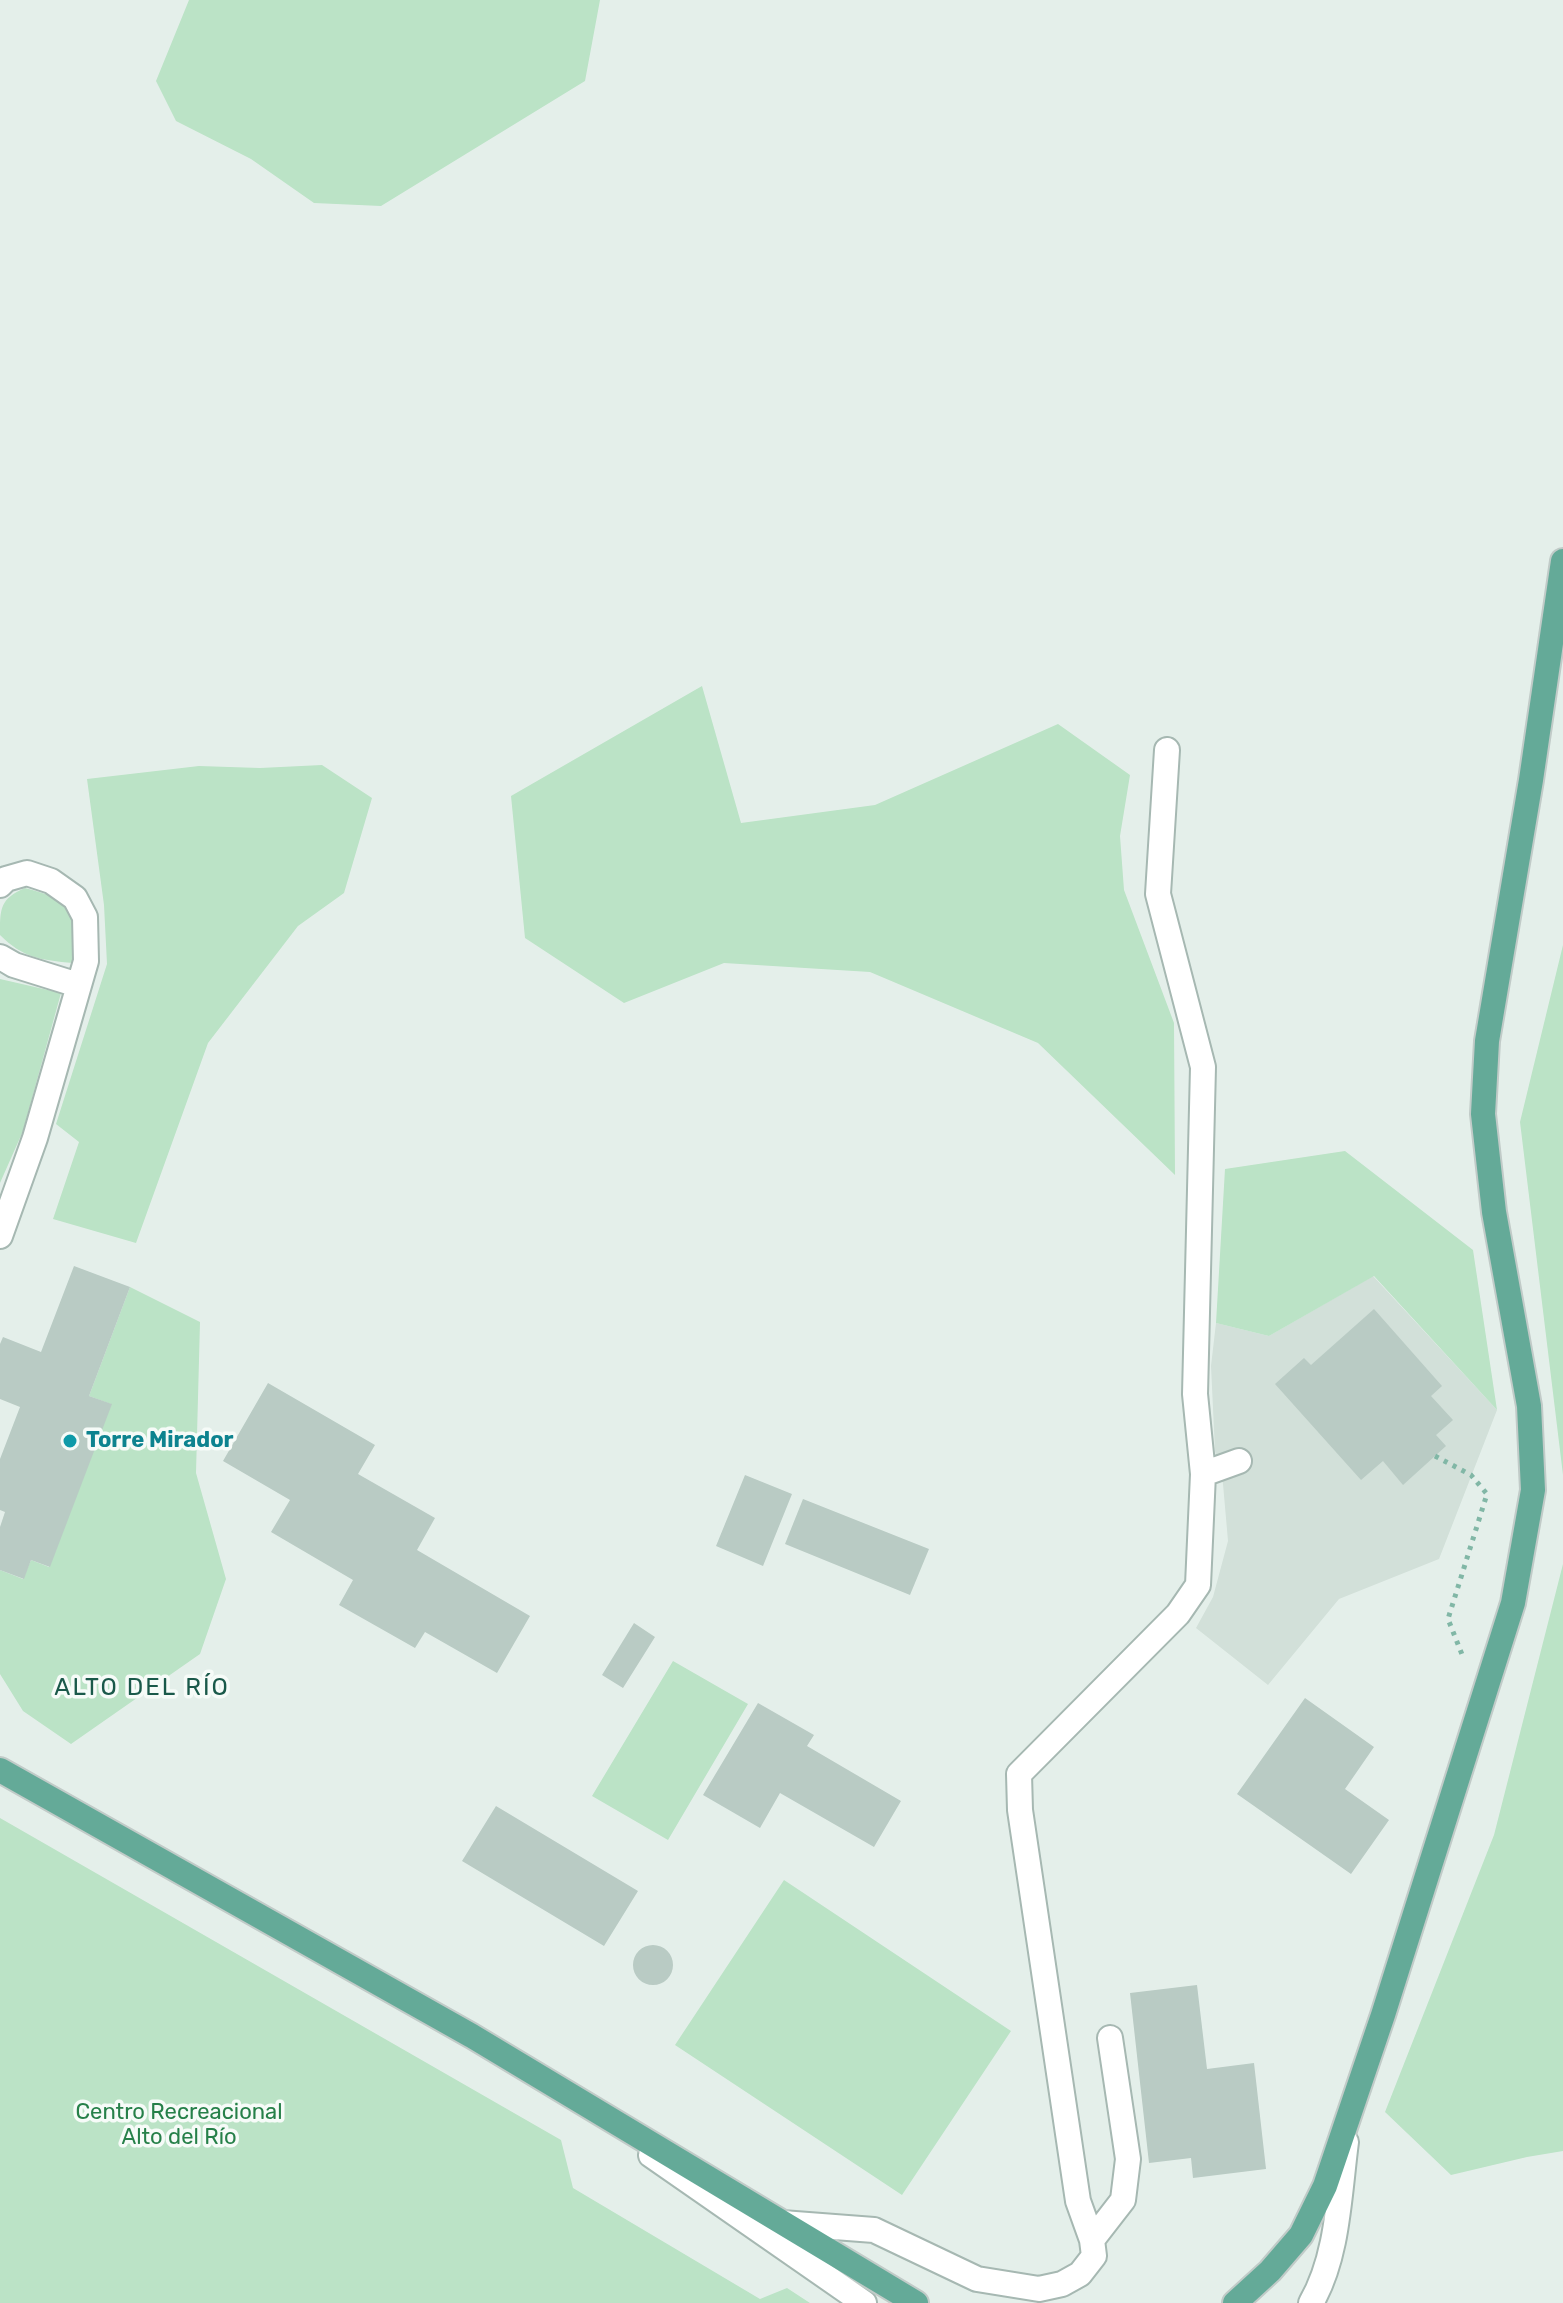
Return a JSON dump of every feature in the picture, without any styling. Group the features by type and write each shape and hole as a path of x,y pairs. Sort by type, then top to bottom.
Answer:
{"main road":[{"path":"1235,2303 1270,2271 1301,2235 1325,2186 1483,1706 1513,1603 1533,1490 1529,1406 1494,1212 1483,1114 1487,1041 1531,780 1563,561"},
{"path":"0,1770 521,2065 916,2303"}],"street":[{"path":"782,2223 874,2230 977,2279 1039,2289 1062,2284 1080,2274 1094,2256 1092,2240 1078,2201 1020,1810 1019,1774 1178,1614 1198,1585 1203,1474 1195,1394 1203,1067 1158,894 1167,750"},
{"path":"0,885 6,879 27,873 51,881 75,898 85,917 86,961 35,1138 0,1236"},
{"path":"0,957 14,965 78,985"},
{"path":"1203,1474 1239,1461"},
{"path":"1092,2240 1123,2200 1128,2159 1110,2038"},
{"path":"521,2065 864,2303"},
{"path":"1311,2303 1322,2284 1334,2228 1350,2114"}],"path":[{"path":"1435,1456 1471,1475 1487,1494 1448,1619 1483,1706"}],"shaded area":[{"path":"1373,1276 1497,1410 1439,1559 1339,1599 1268,1685 1196,1628 1213,1597 1228,1541 1223,1484 1215,1451 1211,1366 1216,1323 1269,1336"}],"green space":[{"path":"189,0 600,0 585,81 381,206 314,203 251,159 176,121 156,81"},
{"path":"702,686 741,823 875,805 1058,724 1130,775 1120,836 1124,890 1174,1023 1175,1175 1038,1043 870,972 724,963 624,1003 525,938 511,796"},
{"path":"322,765 372,798 344,893 298,926 208,1043 136,1243 53,1219 79,1142 56,1124 107,964 104,905 87,779 199,766 260,768"},
{"path":"25,888 56,899 66,909 75,935 73,963 33,956 17,949 0,935 3,906 11,896"},
{"path":"1563,945 1563,1475 1520,1122"},
{"path":"0,979 61,993 23,1131 0,1183"},
{"path":"1345,1151 1473,1250 1497,1410 1374,1276 1269,1336 1216,1323 1225,1169"},
{"path":"130,1287 200,1322 196,1473 226,1579 200,1654 71,1744 23,1711 0,1674 0,1570 23,1579 31,1560 49,1567 111,1404 89,1396"},
{"path":"1563,1564 1563,2151 1451,2175 1385,2112 1494,1835"},
{"path":"673,1661 748,1704 668,1840 592,1796"},
{"name":"Centro Recreacional Alto del Río","path":"0,1818 561,2140 573,2188 760,2299 787,2288 810,2303 0,2303"},
{"path":"784,1880 1011,2031 902,2195 675,2045"}],"building":[{"path":"74,1266 130,1287 89,1396 112,1404 50,1567 31,1560 24,1579 0,1570 0,1527 5,1512 0,1510 0,1459 20,1407 0,1399 0,1344 3,1337 41,1352"},
{"path":"1374,1309 1442,1386 1431,1396 1453,1420 1436,1435 1446,1446 1403,1485 1383,1461 1361,1480 1275,1384 1304,1358 1311,1365"},
{"path":"268,1383 375,1445 358,1474 435,1518 417,1550 530,1616 497,1673 425,1632 415,1648 339,1605 353,1580 271,1532 290,1500 223,1461"},
{"path":"745,1475 792,1494 763,1566 716,1546"},
{"path":"803,1499 929,1549 910,1595 785,1544"},
{"path":"634,1623 655,1637 623,1688 602,1675"},
{"path":"1305,1698 1374,1747 1345,1789 1389,1820 1351,1874 1237,1794"},
{"path":"758,1703 814,1735 807,1746 901,1801 874,1847 780,1793 760,1828 703,1795"},
{"path":"496,1806 638,1891 604,1946 462,1861"},
{"path":"653,1945 667,1951 673,1965 667,1979 653,1985 639,1979 633,1965 639,1951"},
{"path":"1197,1985 1207,2069 1254,2063 1266,2169 1193,2178 1191,2158 1149,2163 1130,1993"}],"place":[{"name":"Torre Mirador","path":"70,1441"}],"district":[{"name":"ALTO DEL RÍO","path":"142,1688"}]}
